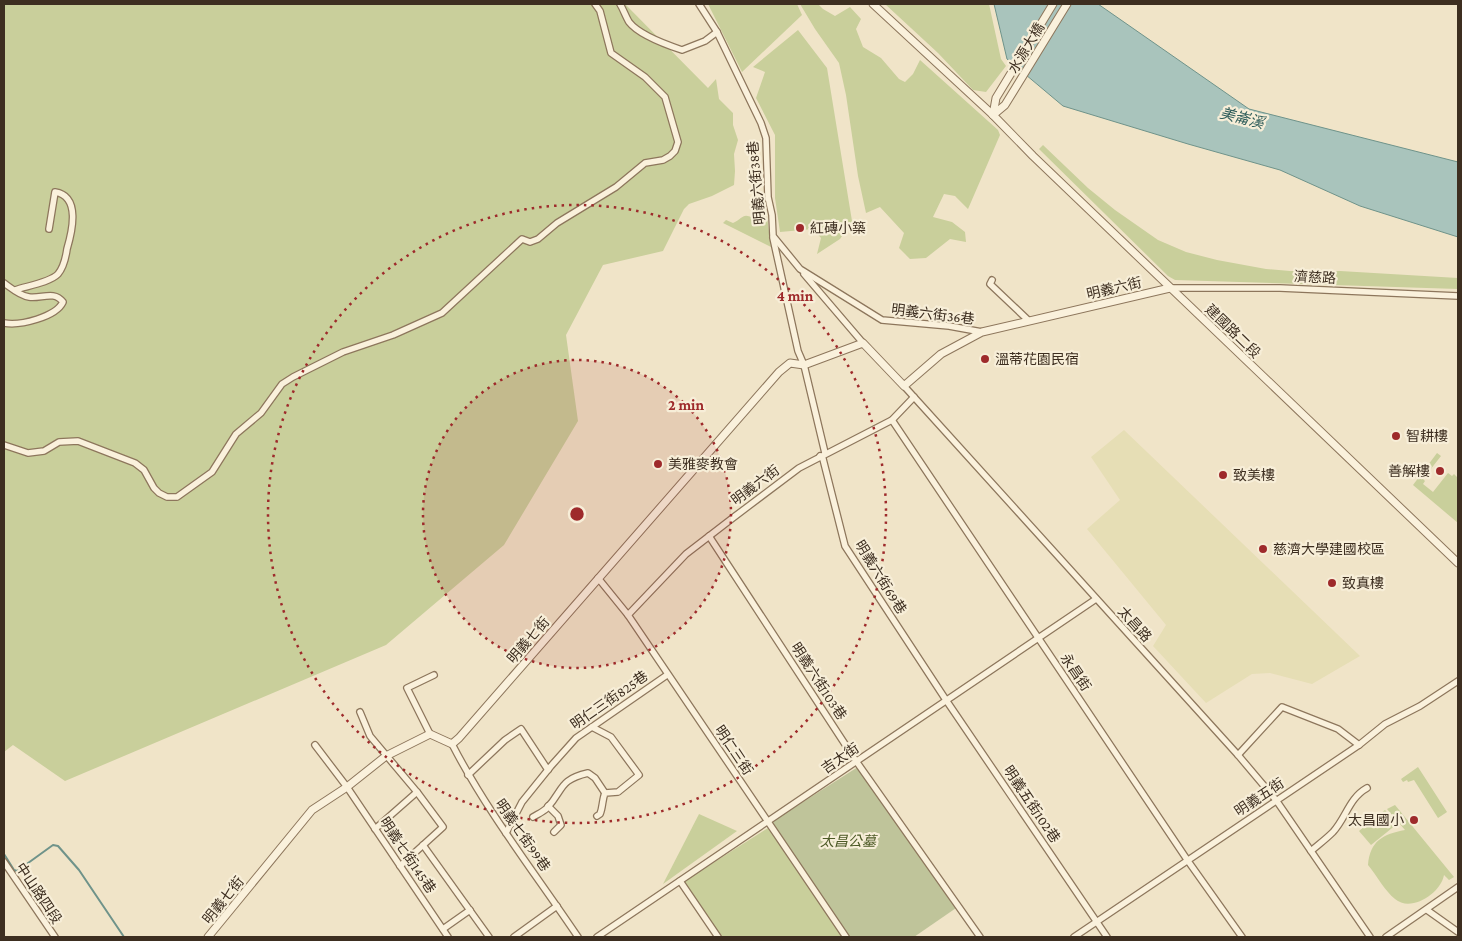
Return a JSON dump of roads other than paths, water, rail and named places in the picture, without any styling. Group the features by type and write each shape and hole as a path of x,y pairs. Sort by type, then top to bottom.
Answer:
{"street":[{"path":"4,445 28,453 44,451 59,442 78,441 135,463 144,470 159,493 167,497 177,497 212,472 236,434 261,413 282,384 292,377 343,352 393,335 442,313 522,239 530,242 538,239 557,223 616,186 645,163 663,160 670,156 675,151 678,142 665,97 645,77 611,53 600,11 595,4"},
{"path":"620,4 630,22 637,29 661,42 682,50 704,41 717,32"},
{"name":"明義六街38巷","path":"699,4 717,32 761,123 766,138 768,197 772,215 772,236 800,269 882,320"},
{"name":"建國路二段","path":"873,4 993,115 1170,288 1458,562"},
{"name":"水源大橋","path":"993,115 996,98 1053,4"},
{"name":"水源大橋","path":"993,115 1006,105 1067,4"},
{"path":"15,290 40,283 58,274 72,233 73,215 70,204 60,193 55,192 49,229"},
{"name":"明義六街69巷","path":"772,236 798,351 804,365 823,459 845,546 946,700"},
{"path":"800,269 863,342"},
{"path":"992,280 990,284 1028,320"},
{"path":"4,283 30,298 52,295 60,297 64,302 46,316 22,323 4,323"},
{"name":"濟慈路","path":"1170,288 1280,288 1458,296"},
{"name":"明義六街","path":"904,386 941,354 982,332 1170,288"},
{"name":"明義六街36巷","path":"882,320 949,326 982,332"},
{"name":"明義七街","path":"452,744 779,372 790,362 804,365 863,342"},
{"name":"太昌路","path":"863,342 1276,800 1370,937"},
{"name":"明義六街","path":"628,615 686,554 709,536 799,468 892,420 914,397"},
{"name":"永昌街","path":"892,420 1188,861 1242,937"},
{"name":"明義六街103巷","path":"709,536 856,762 980,937"},
{"name":"明仁三街","path":"598,578 628,615 846,937"},
{"name":"吉太街","path":"597,937 1096,599"},
{"name":"明仁三街825巷","path":"506,833 522,802 576,738 667,674"},
{"path":"434,675 406,688 430,734 452,744"},
{"name":"明義五街","path":"1074,937 1359,745 1385,724 1420,706 1458,681"},
{"name":"明義五街102巷","path":"946,700 1107,937"},
{"path":"1238,756 1282,707 1338,729 1359,745"},
{"path":"360,712 370,736 417,792 443,827 400,866"},
{"path":"592,727 611,737 639,775 618,792 605,793"},
{"path":"468,775 505,740 520,729 548,770"},
{"name":"明義七街","path":"208,937 312,810 347,787 386,756 430,734"},
{"name":"明義七街99巷","path":"452,744 468,775 578,937"},
{"name":"明義七街145巷","path":"315,745 347,787 448,937"},
{"path":"533,817 545,810 558,790 568,780 588,773 605,793"},
{"path":"1311,851 1334,832 1352,801 1359,792 1367,788"},
{"path":"375,829 417,792"},
{"path":"597,816 602,810 602,798 605,793"},
{"path":"548,806 558,816 561,825 554,832"},
{"path":"423,845 489,937"},
{"name":"中山路四段","path":"4,862 54,937"},
{"path":"680,881 718,937"},
{"path":"1386,937 1458,887"},
{"path":"514,937 557,906"},
{"path":"443,929 470,910"},
{"path":"1427,910 1458,932"}],"water":[{"name":"美崙溪","path":"994,4 1098,4 1249,109 1458,162 1458,237 1360,206 1280,170 1063,106 1007,59"}],"waterway":[{"path":"4,854 14,870 17,871 53,845 58,846 79,870 124,937"}],"place":[{"name":"紅磚小築","path":"800,228"},
{"name":"溫蒂花園民宿","path":"985,359"},
{"name":"智耕樓","path":"1396,436"},
{"name":"美雅麥教會","path":"658,464"},
{"name":"善解樓","path":"1440,471"},
{"name":"致美樓","path":"1223,475"},
{"name":"慈濟大學建國校區","path":"1263,549"},
{"name":"致真樓","path":"1332,583"},
{"name":"太昌國小","path":"1414,820"}],"park label":[{"name":"太昌公墓","path":"848,841"}]}
